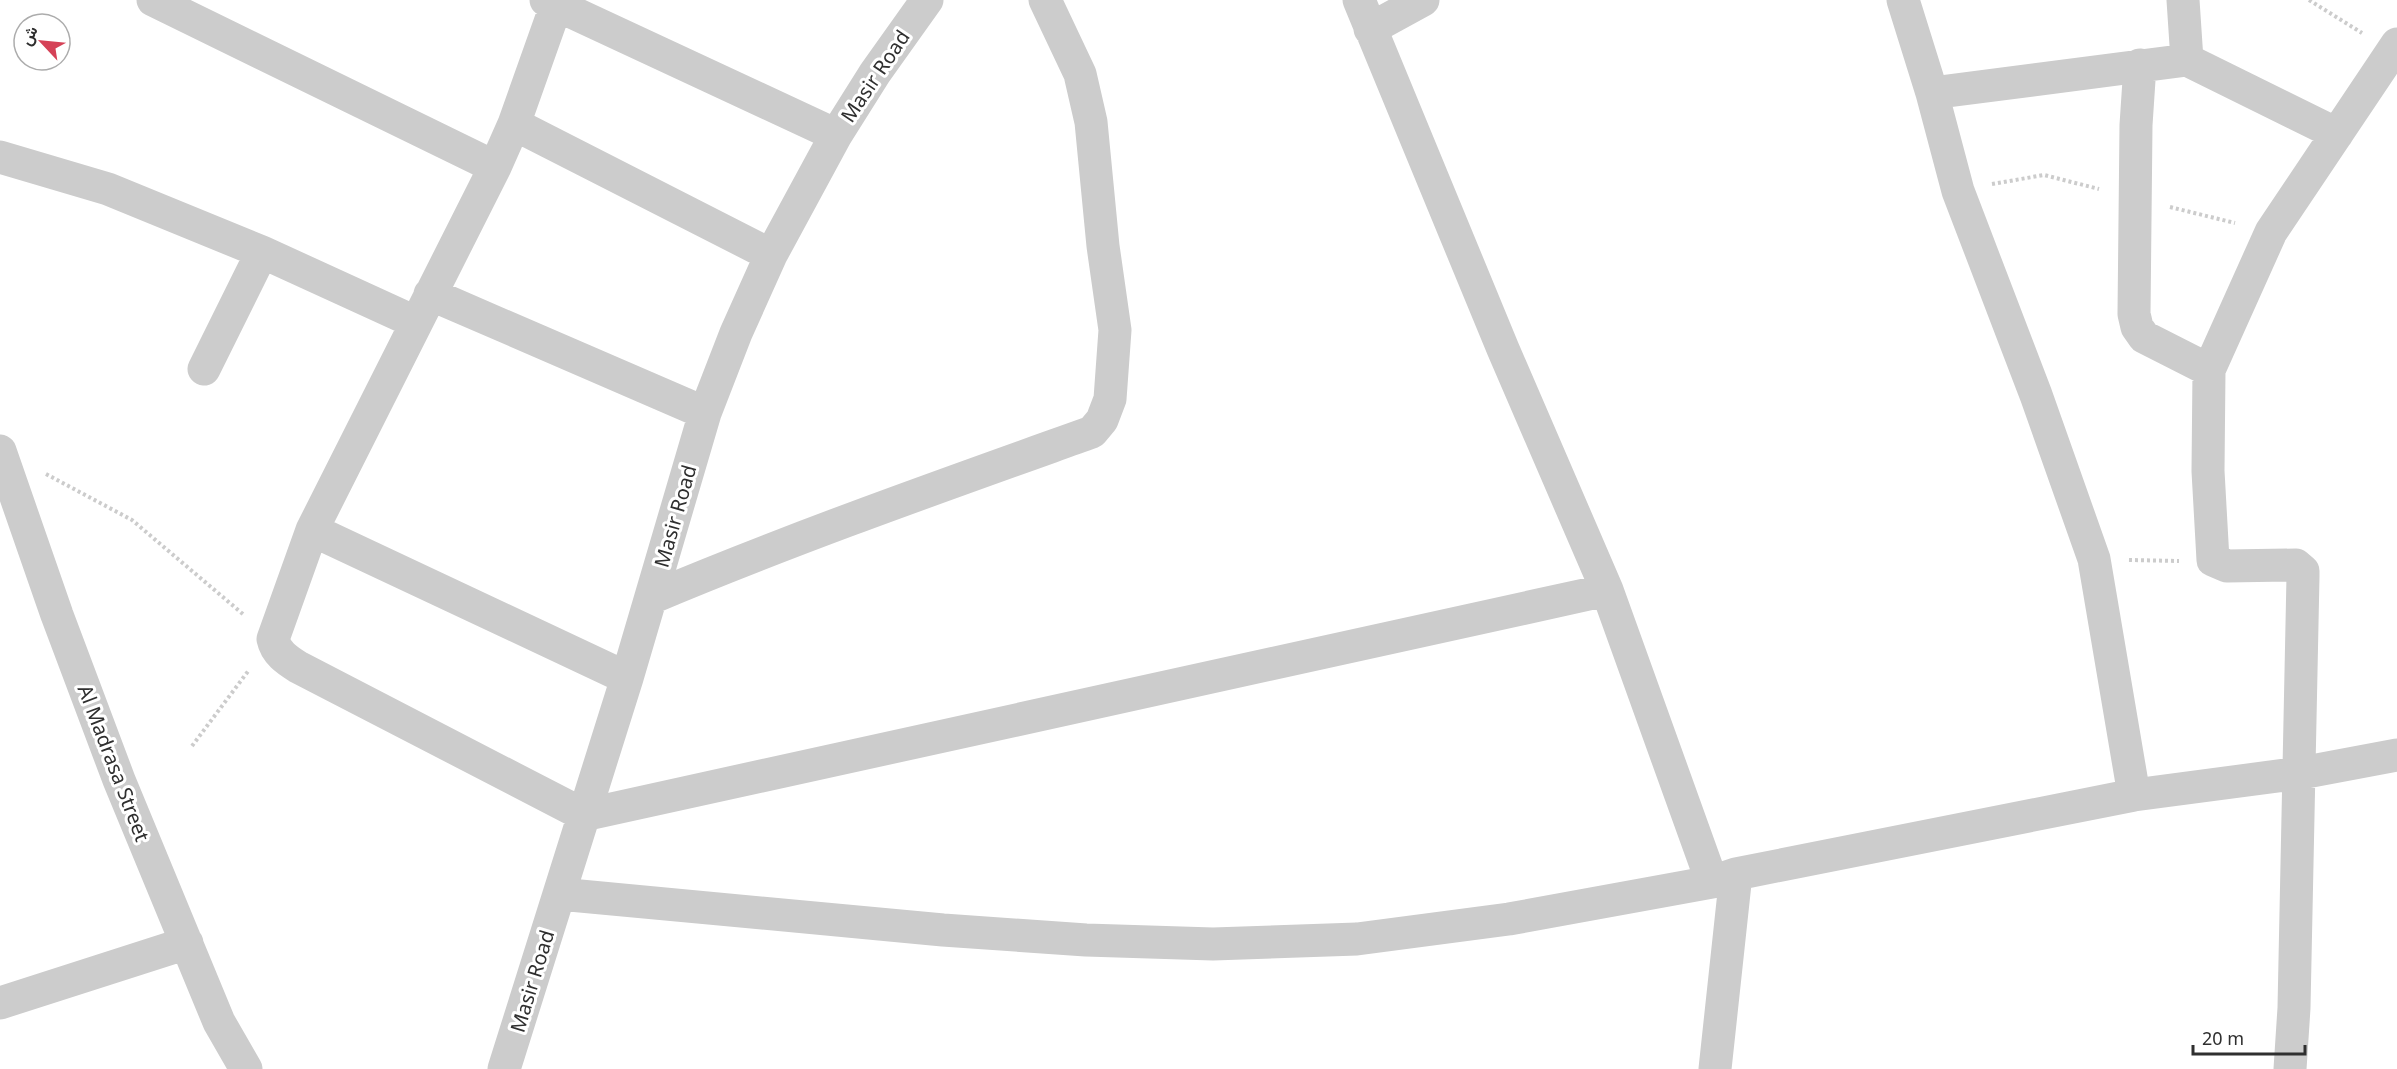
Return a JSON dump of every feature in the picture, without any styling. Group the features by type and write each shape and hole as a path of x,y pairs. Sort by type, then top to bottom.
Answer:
{"street":[{"path":"153,0 495,167"},
{"path":"651,598 755,555 960,478 1092,432 1102,420 1110,399 1115,330 1103,246 1091,122 1080,74 1045,0"},
{"path":"1423,0 1365,14 1503,349 1607,590 1724,878 1715,1069"},
{"path":"1903,0 1932,93 1958,190 2036,395 2094,559 2134,795"},
{"path":"2183,0 2187,60"},
{"path":"836,135 553,2 514,124 495,167 312,530 273,639 276,649 283,657 298,667 584,815 1607,590"},
{"name":"Masir Road","path":"504,1069 627,678 705,413 736,333 771,255 836,135 912,5"},
{"path":"2290,1069 2301,773 2303,571 2300,567 2292,565 2228,566 2213,560 2208,471 2209,370 2271,232 2395,49"},
{"path":"1932,93 2187,60 2337,134"},
{"path":"2140,65 2133,247 2137,327 2144,337 2209,370"},
{"path":"514,124 771,255"},
{"path":"0,157 108,189 262,252 422,308 705,413"},
{"path":"204,369 262,252"},
{"name":"Al Madrasa Street","path":"0,451 119,780 219,1022 246,1069"},
{"path":"312,530 627,678"},
{"path":"559,894 942,930 1086,940 1213,944 1357,939 1509,918 1724,878 2134,795 2301,773 2397,755"},
{"path":"0,1003 187,943"}],"path":[{"path":"2309,0 2395,49"},
{"path":"41,471 132,520 273,639 192,747"},
{"path":"2094,559 2216,562"}]}
